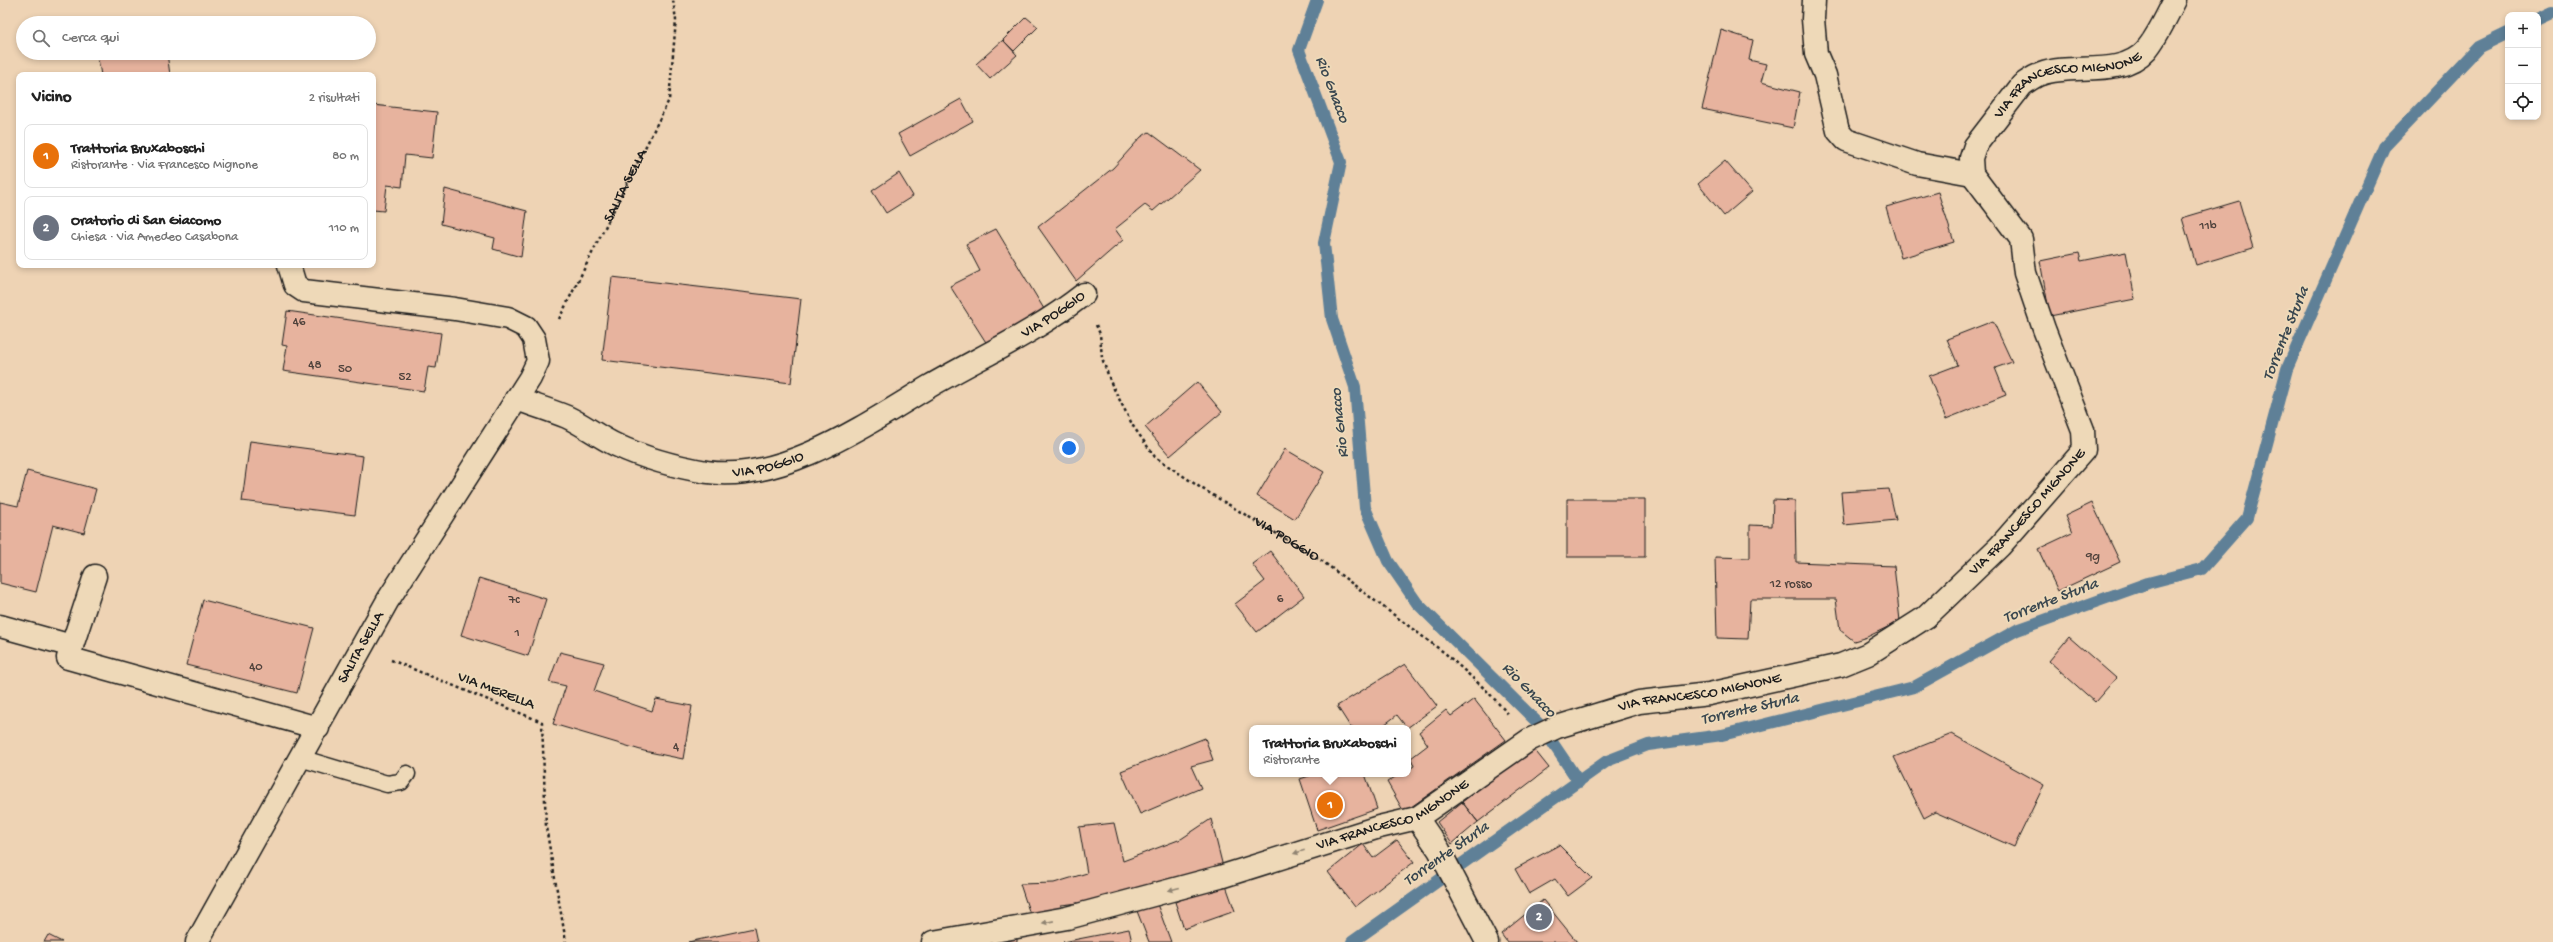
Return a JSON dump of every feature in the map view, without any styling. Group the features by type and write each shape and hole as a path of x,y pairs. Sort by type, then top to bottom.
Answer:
{"street":[{"path":"1814,0 1813,19 1816,54 1825,75 1838,131 1846,140 1916,164 1972,174"},
{"name":"VIA FRANCESCO MIGNONE","path":"933,942 1067,918 1220,877 1379,827 1417,818 1529,740 1557,727 1639,702 1709,694 1844,672 1926,617 2000,546 2084,450 2083,430 2044,329 2025,273 2022,239 1972,174 1971,158 1975,146 2022,85 2041,74 2112,66 2138,57 2153,41 2175,0"},
{"path":"290,268 295,285 304,291 471,311 508,318 526,327 534,339 538,362"},
{"name":"VIA POGGIO","path":"516,399 568,417 617,445 681,467 709,472 754,470 804,456 878,419 930,386 992,354 1060,313 1084,294"},
{"name":"SALITA SELLA","path":"197,942 318,728 388,600 538,362"},
{"path":"95,576 68,658 318,728"},
{"path":"0,626 72,646"},
{"path":"1417,818 1439,850 1487,942"}],"lane":[{"path":"300,758 387,784 401,782 407,774"}],"path":[{"name":"SALITA SELLA","path":"538,362 669,100 676,20 673,0"},
{"name":"VIA POGGIO","path":"1084,294 1100,334 1102,358 1111,383 1133,426 1156,457 1201,488 1322,561 1440,650 1487,691 1529,740"},
{"name":"VIA MERELLA","path":"386,658 432,679 542,722 546,827 566,942"}],"building":[{"path":"1026,17 1038,27 1014,51 1003,40"},
{"path":"1721,30 1753,40 1749,60 1766,64 1761,82 1800,92 1793,128 1702,109"},
{"path":"1003,40 1017,55 990,79 976,64"},
{"path":"98,60 168,60 170,72 100,72"},
{"path":"961,99 973,121 910,156 898,134"},
{"path":"376,105 437,112 432,158 405,155 402,187 387,185 384,211 376,210"},
{"path":"1149,132 1200,170 1153,211 1145,205 1115,229 1123,240 1076,281 1038,227 1113,168 1141,137"},
{"path":"1725,161 1752,192 1724,216 1698,184"},
{"path":"899,173 913,196 886,213 872,191"},
{"path":"445,189 527,211 521,257 493,249 495,238 441,224"},
{"path":"1938,192 1954,242 1901,258 1886,207"},
{"path":"2239,201 2253,248 2196,265 2182,218"},
{"path":"996,229 1044,309 989,347 950,286 980,271 966,244"},
{"path":"2126,252 2135,299 2050,316 2040,261 2079,253 2081,261"},
{"path":"612,277 801,299 791,383 602,360"},
{"path":"287,311 441,333 436,368 428,367 424,391 283,371 287,346 282,345"},
{"path":"1993,321 2012,362 1995,368 2006,395 1946,419 1929,376 1958,365 1947,339"},
{"path":"1197,382 1222,412 1170,456 1145,427"},
{"path":"250,441 363,456 355,515 242,501"},
{"path":"1285,449 1324,472 1295,519 1257,496"},
{"path":"27,471 96,489 84,533 53,525 36,592 0,583 0,502 18,506"},
{"path":"1889,489 1896,520 1844,525 1841,492"},
{"path":"1567,499 1645,499 1645,557 1567,557"},
{"path":"1773,500 1795,501 1796,562 1894,566 1900,621 1867,637 1854,641 1840,630 1836,599 1750,599 1748,639 1717,638 1715,557 1750,558 1750,525 1772,526"},
{"path":"2092,503 2120,562 2058,591 2038,549 2072,533 2065,516"},
{"path":"1270,551 1304,596 1257,632 1235,604 1265,581 1252,564"},
{"path":"479,578 546,599 528,656 461,635"},
{"path":"203,600 314,628 297,693 186,665"},
{"path":"2069,637 2116,678 2095,702 2049,661"},
{"path":"560,652 604,663 594,691 652,711 656,699 692,706 683,759 644,751 553,724 566,686 549,682"},
{"path":"1405,664 1437,706 1411,725 1405,725 1397,715 1384,725 1349,725 1337,706"},
{"path":"1474,699 1506,740 1404,812 1387,782 1395,777 1411,777 1411,768 1414,766 1411,758 1428,745 1419,732 1446,710 1451,716"},
{"path":"1952,734 2044,785 2014,847 1935,812 1924,818 1894,757"},
{"path":"1205,738 1213,760 1191,766 1201,788 1140,814 1121,771"},
{"path":"1533,748 1549,768 1478,822 1462,802"},
{"path":"1306,777 1366,777 1377,809 1317,830 1300,779"},
{"path":"1462,802 1478,822 1452,844 1437,822"},
{"path":"1211,819 1223,867 1088,902 1061,905 1062,911 1031,917 1020,884 1054,883 1087,873 1079,827 1114,823 1123,861 1181,839"},
{"path":"1397,840 1414,862 1355,907 1328,872 1363,844 1373,858"},
{"path":"1559,845 1592,878 1568,896 1555,879 1529,894 1515,869"},
{"path":"1225,883 1235,911 1184,929 1175,902"},
{"path":"1543,900 1577,942 1507,942 1501,934"},
{"path":"1157,904 1171,942 1149,942 1137,911"},
{"path":"754,928 757,942 688,942"},
{"path":"1129,929 1132,942 1063,942"},
{"path":"48,935 62,942 44,942"},
{"path":"1017,939 1017,942 992,942"}],"waterway":[{"name":"Rio Gnacco","path":"1317,0 1299,50 1341,162 1324,243 1332,319 1355,387 1365,508 1388,561 1417,603 1542,727 1579,782"},
{"name":"Torrente Sturla","path":"2541,18 2553,12"},
{"name":"Torrente Sturla","path":"1352,942 1607,761 1648,745 1722,735 1914,687 2017,630 2148,583 2202,569 2247,518 2287,369 2384,147 2479,47 2505,34"}],"place":[{"name":"Trattoria Bruxaboschi","path":"1330,805"},
{"name":"Oratorio di San Giacomo","path":"1539,917"}]}
